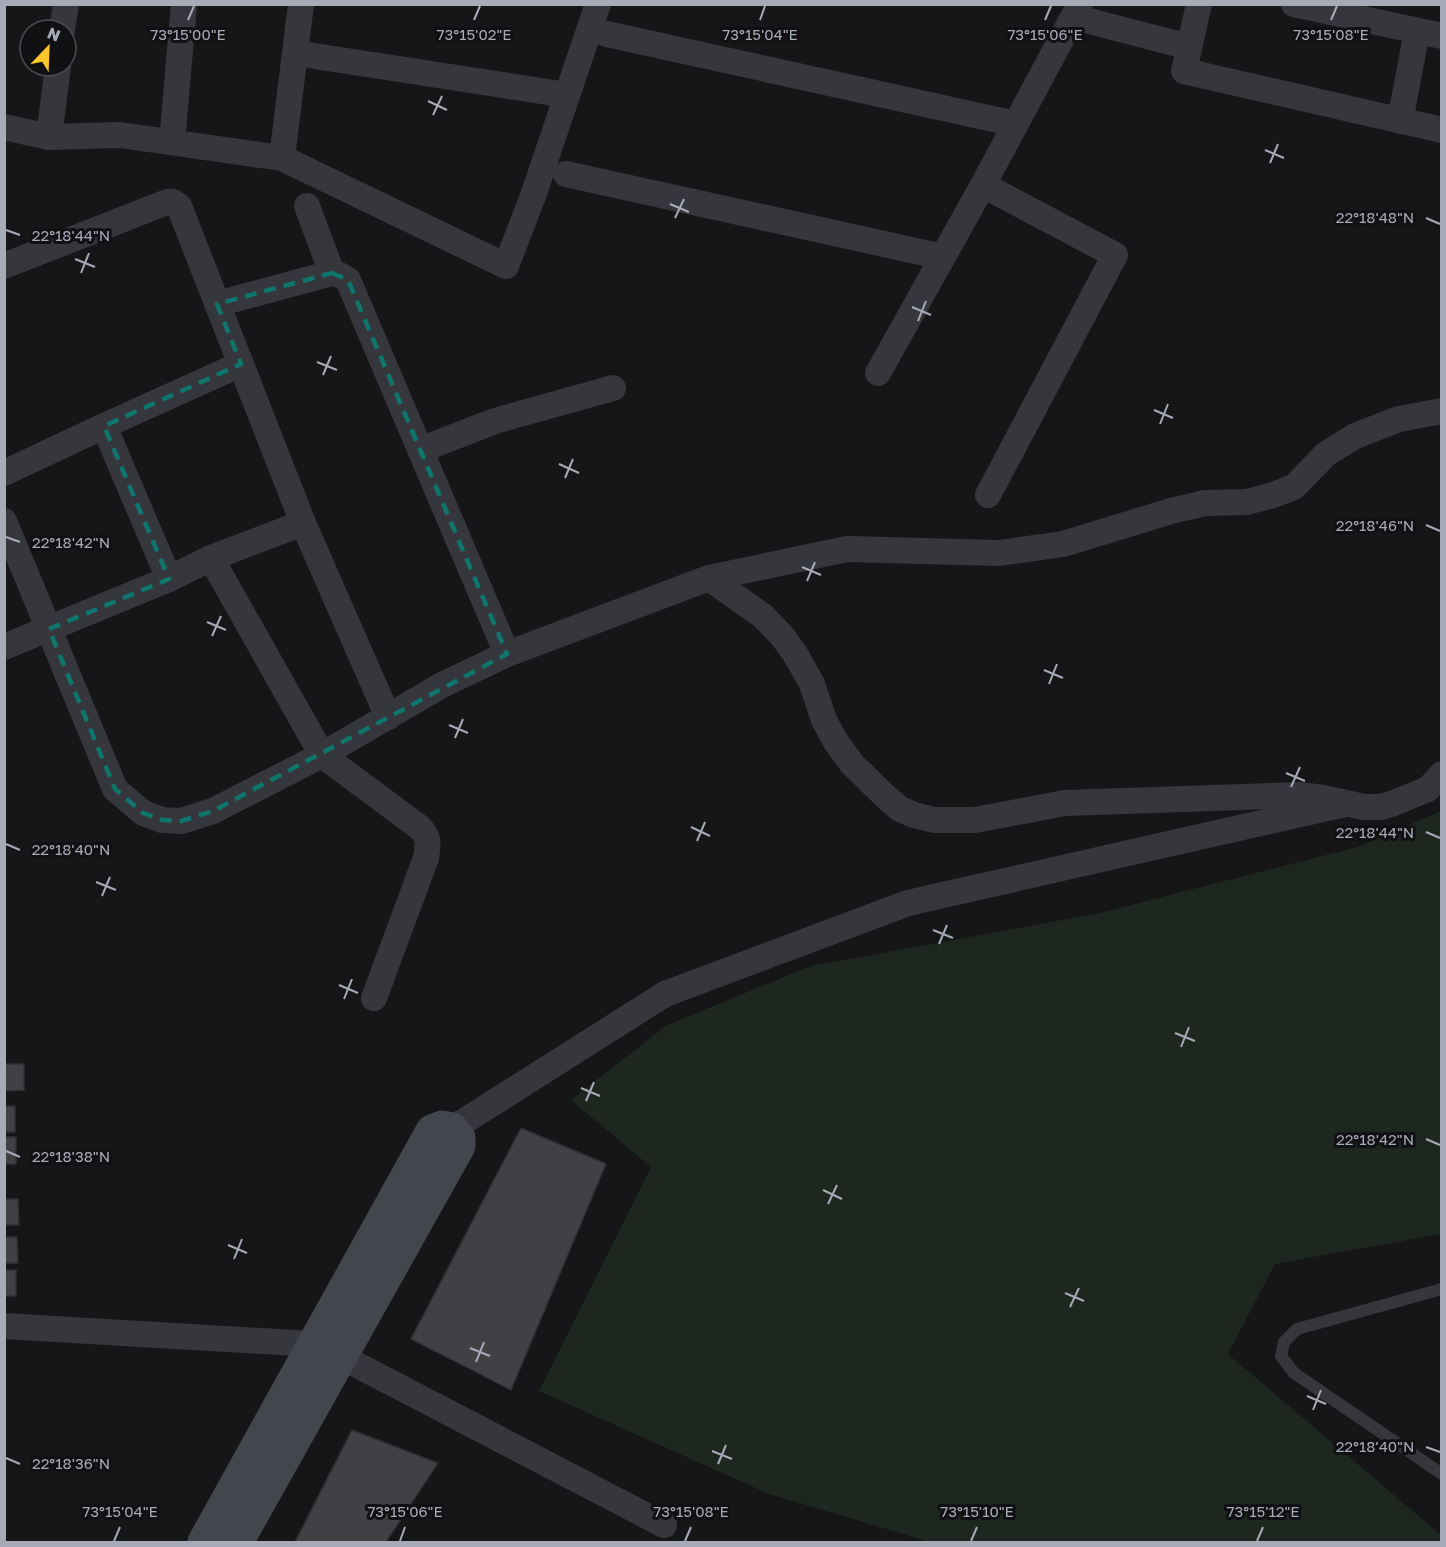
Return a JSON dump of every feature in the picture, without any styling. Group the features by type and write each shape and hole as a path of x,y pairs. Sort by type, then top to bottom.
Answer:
{"street":[{"path":"172,142 184,4"},
{"path":"282,158 301,4"},
{"path":"4,127 49,137 120,135 282,158 506,266 533,196 598,4"},
{"path":"1199,4 1184,71 1442,130"},
{"path":"1294,4 1429,33 1400,121"},
{"path":"878,373 1077,11 1189,47"},
{"path":"607,34 1016,124"},
{"path":"295,53 567,95"},
{"path":"49,137 56,78"},
{"path":"566,174 943,257"},
{"path":"983,185 1115,255 988,495"},
{"path":"4,266 166,202 173,202 179,206 303,523 388,717"},
{"path":"307,207 332,273"},
{"path":"218,304 332,273 348,280 507,654"},
{"path":"4,473 241,364"},
{"path":"420,450 495,421 613,388"},
{"path":"4,521 115,789 143,813 162,820 181,821 213,812 322,755 442,685 507,654 709,578 848,549 999,553 1063,544 1205,503 1247,502 1273,495 1294,487 1326,454 1355,436 1399,419 1442,411"},
{"path":"104,426 170,579"},
{"path":"4,647 170,579 211,558 303,523"},
{"path":"211,558 322,755 426,834 428,842 426,858 374,998"},
{"path":"709,578 764,616 783,637 812,684 824,720 841,750 887,798 900,809 914,815 934,820 975,820 1065,803 1300,795 1364,807 1381,807 1428,789 1442,774"},
{"path":"204,1542 459,1146 459,1138 452,1129 665,994 908,903 1345,804"},
{"path":"4,1326 327,1350 664,1525"},
{"path":"237,1542 327,1350"}],"lane":[{"path":"1442,1289 1297,1329 1284,1342 1281,1356 1294,1373 1442,1474"}],"highlighted area":[{"path":"332,273 348,280 507,654 213,811 181,821 162,820 143,813 115,789 49,629 169,579 104,426 241,364 217,304"}],"shaded area":[{"path":"1441,811 1441,1234 1275,1264 1228,1354 1441,1535 1441,1542 930,1542 769,1494 539,1391 651,1167 571,1100 667,1025 811,966 1100,913 1361,846"}],"building":[{"path":"4,1064 24,1064 24,1090 4,1091"},
{"path":"4,1106 15,1106 15,1132 4,1132"},
{"path":"521,1128 606,1164 511,1390 411,1339"},
{"path":"4,1137 16,1137 16,1164 4,1164"},
{"path":"4,1199 18,1199 19,1225 4,1225"},
{"path":"4,1237 17,1237 18,1263 4,1263"},
{"path":"4,1270 16,1270 16,1296 4,1296"},
{"path":"352,1430 438,1463 386,1542 295,1542"}]}
